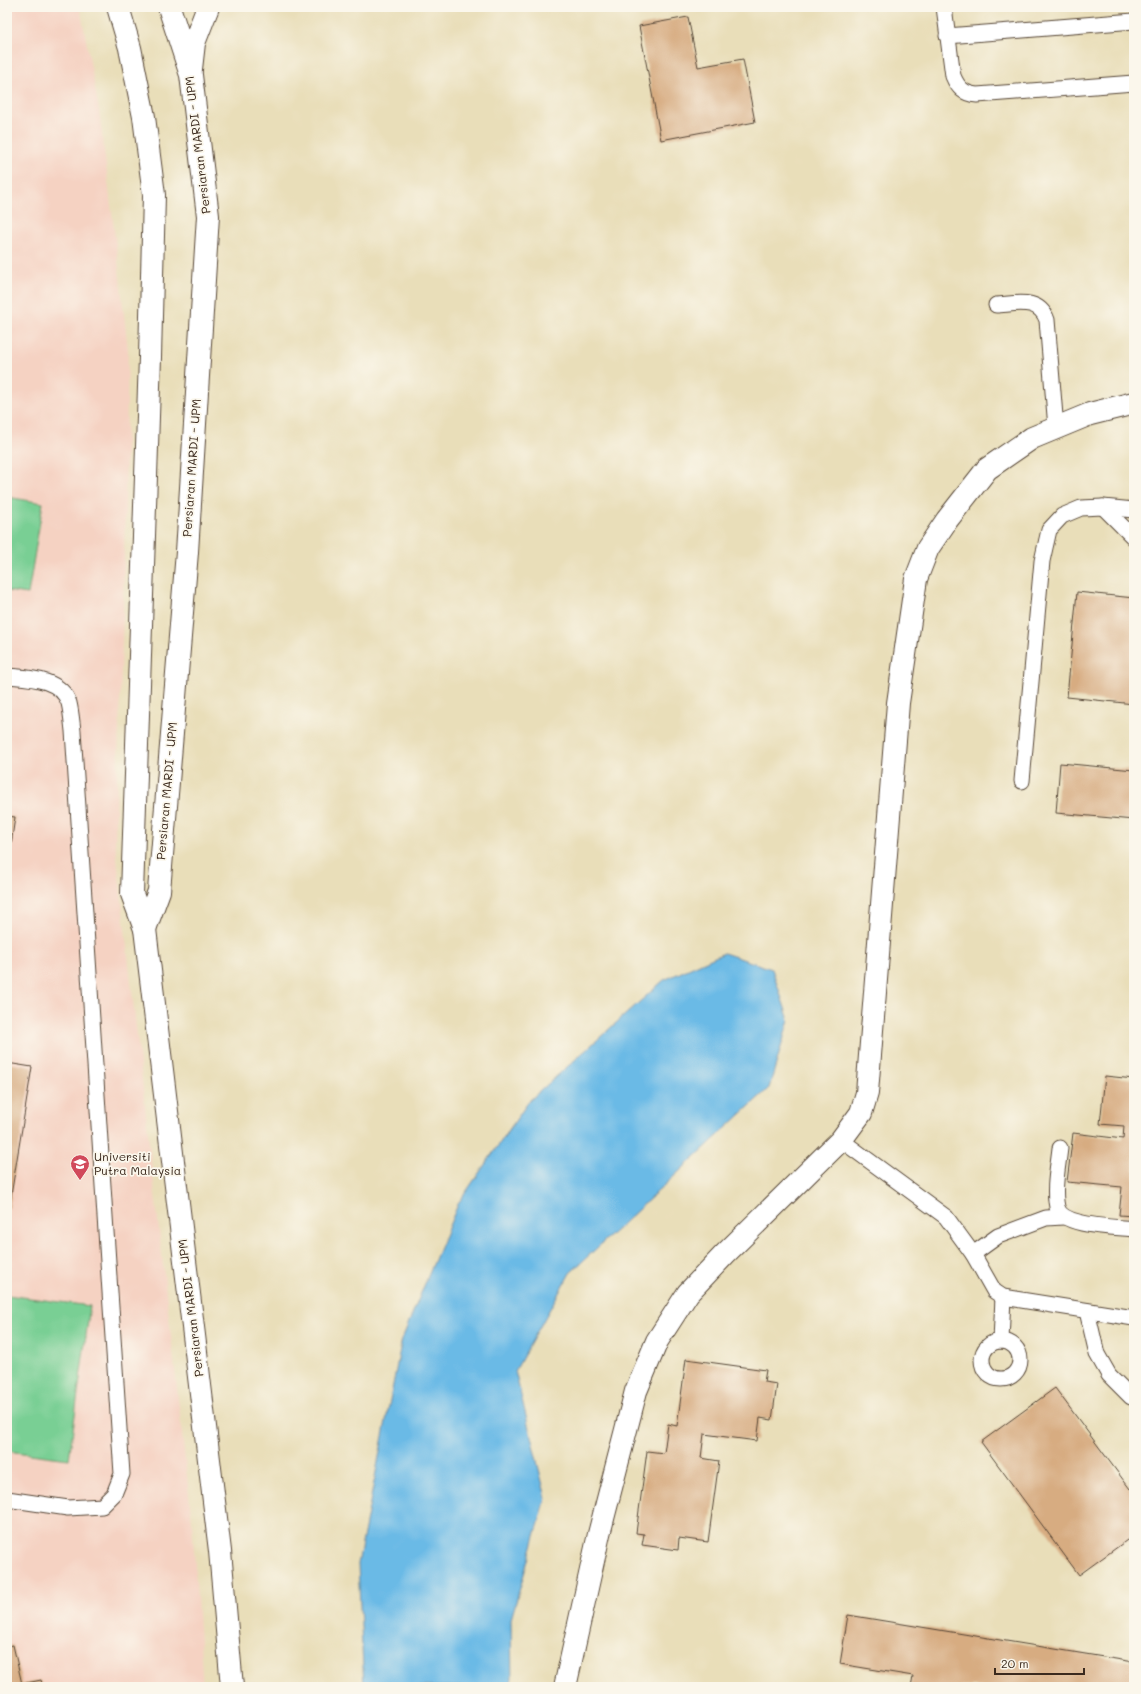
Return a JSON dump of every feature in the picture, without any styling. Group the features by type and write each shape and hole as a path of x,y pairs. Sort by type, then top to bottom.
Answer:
{"street":[{"name":"Persiaran MARDI - UPM","path":"118,7 130,48 144,118 154,195 132,894 145,930 220,1551 232,1687"},
{"name":"Persiaran MARDI - UPM","path":"145,930 159,891 160,883 187,552 208,216 190,75 169,7"},
{"path":"190,75 194,43 208,7"},
{"path":"565,1687 599,1534 636,1391 657,1341 688,1293 725,1254 841,1140 861,1113 867,1093 898,702 916,579 928,548 987,469 1032,438 1090,414 1134,403"}],"lane":[{"path":"944,7 953,76 961,91 968,94 977,95 1134,83"},
{"path":"947,36 1134,21"},
{"path":"996,305 1028,304 1037,306 1044,312 1047,320 1056,428"},
{"path":"1022,781 1042,561 1049,530 1062,516 1081,508 1103,507 1134,510"},
{"path":"1103,507 1134,538"},
{"path":"7,676 34,678 58,686 68,701 73,731 122,1474 114,1494 102,1506 68,1508 7,1499"},
{"path":"841,1140 946,1217 973,1254 994,1291 1003,1297 1134,1318"},
{"path":"1060,1148 1056,1195 1057,1209 1063,1217"},
{"path":"973,1254 998,1236 1046,1218 1063,1217 1076,1222 1134,1229"},
{"path":"1001,1341 1003,1297"},
{"path":"1087,1311 1096,1354 1109,1375 1131,1397 1134,1398"}],"shaded area":[{"name":"Universiti Putra Malaysia","path":"7,7 80,7 99,110 118,261 128,350 123,614 115,841 192,1521 203,1687 7,1687"}],"green space":[{"path":"7,497 43,503 28,594 7,591"},
{"path":"7,1295 90,1306 69,1459 7,1451"}],"water":[{"path":"724,953 772,969 789,1020 769,1088 570,1273 515,1371 546,1498 511,1619 512,1687 364,1687 358,1564 402,1339 459,1202 529,1101 664,980"}],"building":[{"path":"688,17 698,67 743,59 755,122 661,140 639,26"},
{"path":"1077,592 1134,598 1134,704 1067,697"},
{"path":"1060,763 1134,770 1134,820 1056,813"},
{"path":"7,816 15,817 8,866 7,866"},
{"path":"7,1063 32,1067 9,1208 7,1208"},
{"path":"1105,1076 1134,1079 1134,1216 1119,1215 1122,1187 1067,1182 1073,1133 1123,1139 1124,1126 1100,1124"},
{"path":"686,1359 766,1370 764,1382 777,1384 772,1420 760,1418 757,1441 704,1434 701,1458 719,1461 708,1542 679,1538 678,1550 642,1545 644,1534 636,1533 647,1451 664,1453 668,1424 677,1426"},
{"path":"1055,1388 1130,1489 1134,1486 1134,1535 1079,1575 981,1442"},
{"path":"848,1615 1134,1662 1134,1687 911,1687 913,1676 840,1664"},
{"path":"13,1645 22,1684 41,1680 43,1687 7,1687 7,1646"}],"place":[{"name":"Universiti Putra Malaysia","path":"80,1181"}]}
